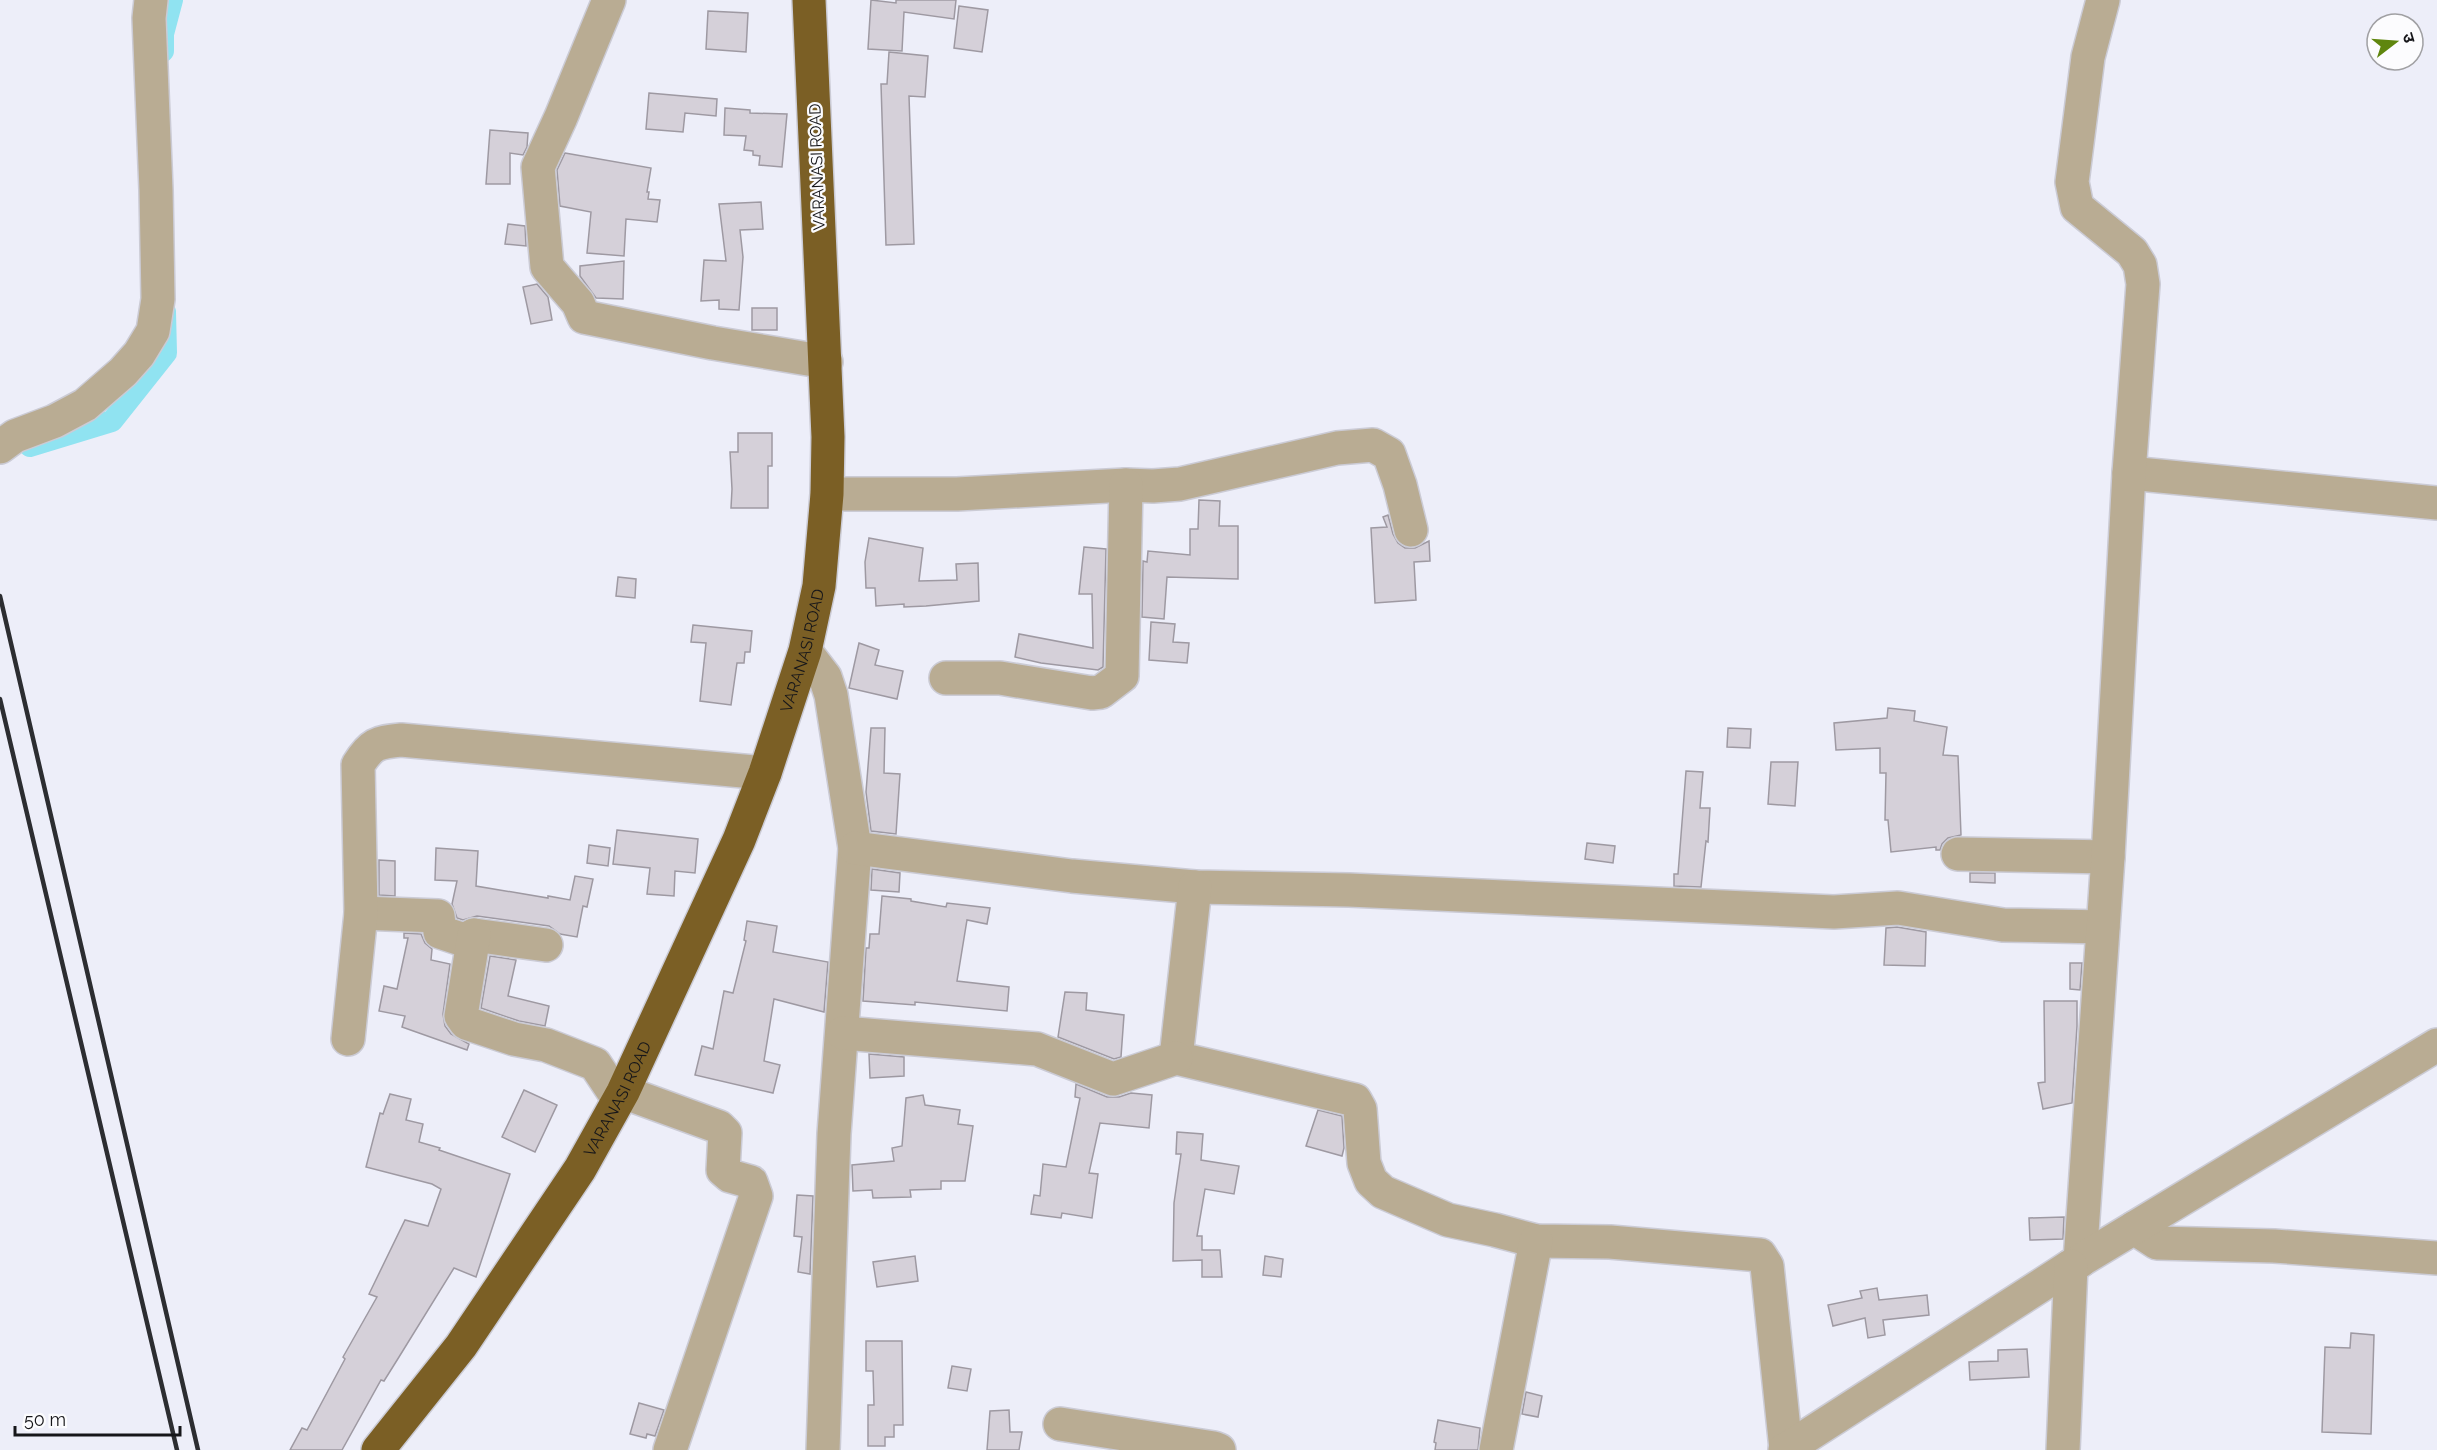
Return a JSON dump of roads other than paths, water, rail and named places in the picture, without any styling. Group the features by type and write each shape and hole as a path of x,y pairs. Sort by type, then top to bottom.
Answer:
{"highway":[{"name":"VARANASI ROAD","path":"378,1450 461,1346 580,1169 621,1096 739,840 765,773 805,651 819,586 827,494 826,362 810,0"}],"street":[{"path":"0,447 15,436 55,421 85,405 123,372 139,354 153,331 158,299 149,18 151,0"},
{"path":"609,0 538,167 548,267 578,303 584,317 713,343 826,362"},
{"path":"2063,1450 2075,1264 2108,857 2129,472 2143,284 2140,265 2132,252 2078,207 2072,182 2088,57 2103,0"},
{"path":"827,494 957,494 1180,484 1338,448 1373,445 1389,454 1400,485 1411,530"},
{"path":"2129,472 2437,503"},
{"path":"946,678 1000,678 1092,693 1101,692 1122,676 1126,485"},
{"path":"805,651 825,677 831,695 855,848 834,1134 823,1450"},
{"path":"348,1039 361,913 358,765 369,748 384,741 401,740 765,773"},
{"path":"855,848 1072,876 1195,887 1349,890 1834,912 1898,908 2003,925 2103,927"},
{"path":"1958,854 2108,857"},
{"path":"1176,1058 1195,887"},
{"path":"361,913 438,916 440,932 464,940 474,935 546,945"},
{"path":"474,935 461,1016 466,1023 514,1039 546,1045 595,1064 621,1096 719,1126 725,1133 723,1170 730,1176 751,1182 756,1196 670,1450"},
{"path":"843,1033 1036,1049 1113,1079 1176,1058 1324,1091 1355,1100 1360,1109 1367,1172 1371,1181 1383,1192 1448,1220 1536,1241 1610,1242 1760,1255 1767,1266 1786,1450 2075,1264 2437,1045"},
{"path":"2134,1228 2157,1243 2274,1246 2437,1258"},
{"path":"1496,1450 1536,1241"},
{"path":"1060,1424 1218,1450"}],"waterway":[{"path":"163,51 163,34 172,0"},
{"path":"30,446 112,421 166,353 165,312"}],"railway":[{"path":"0,596 198,1450"},
{"path":"0,699 177,1450"}]}
